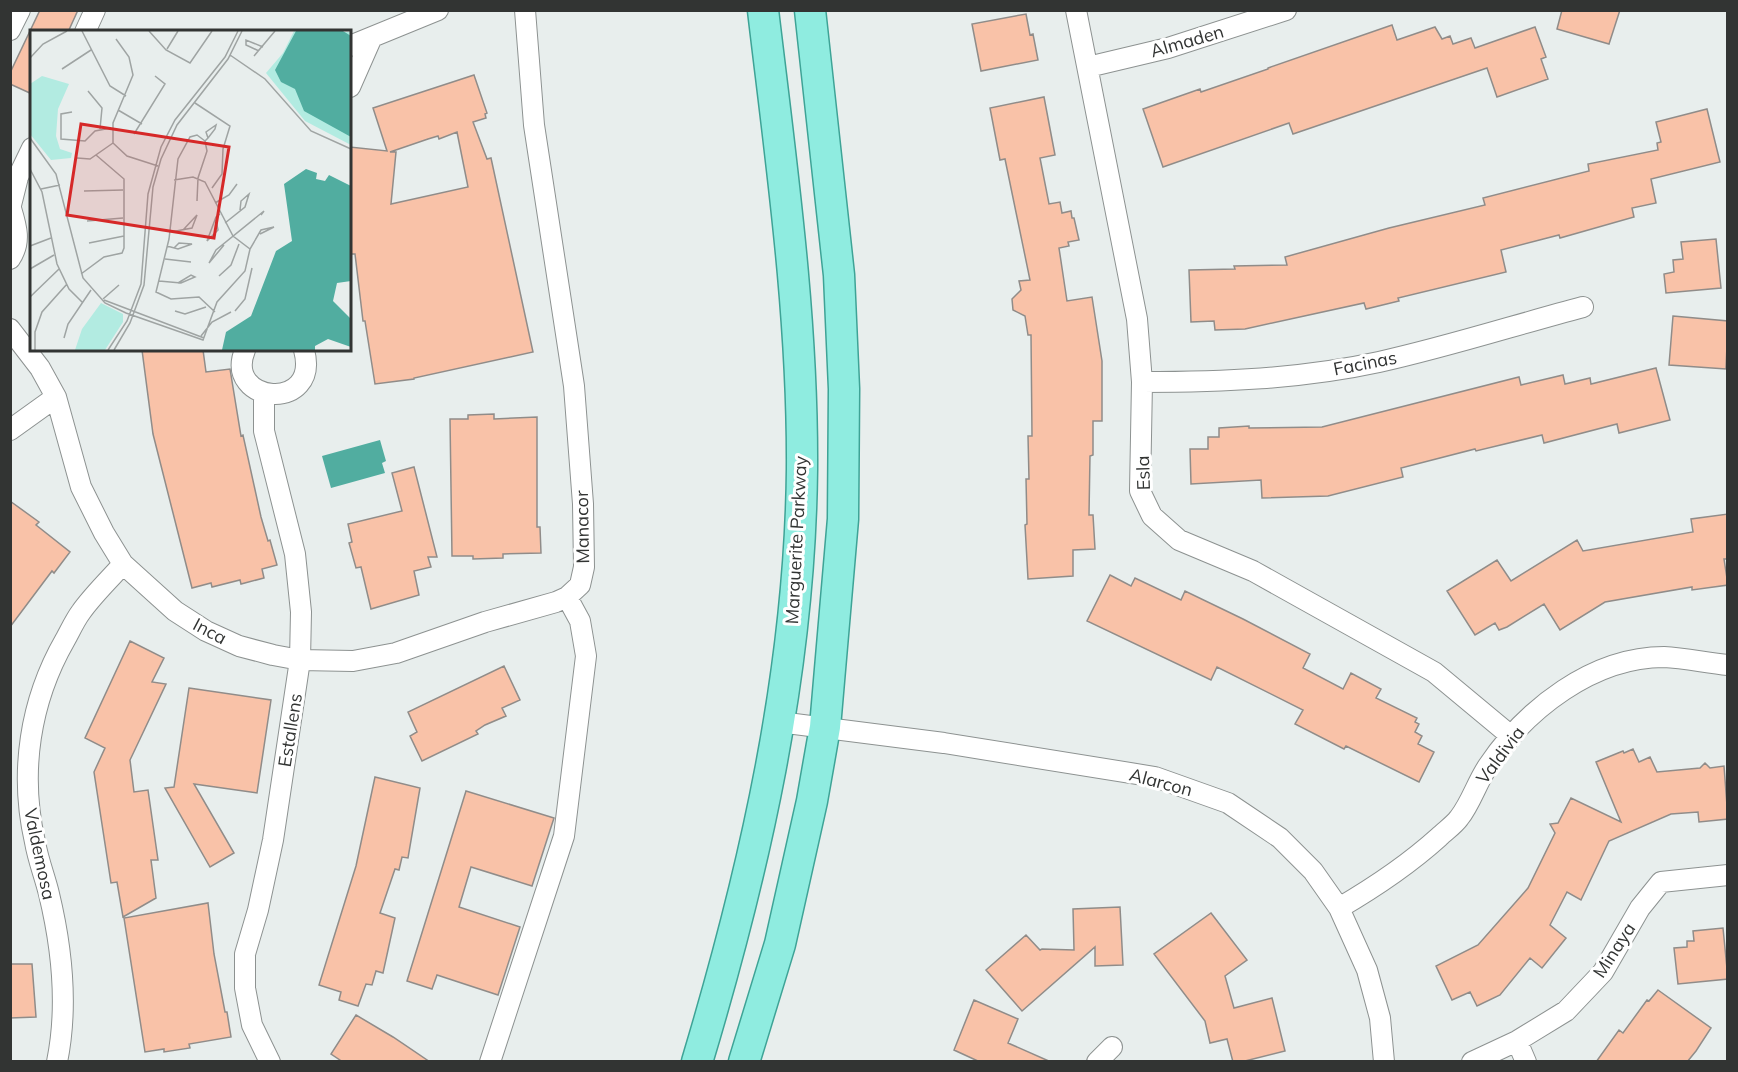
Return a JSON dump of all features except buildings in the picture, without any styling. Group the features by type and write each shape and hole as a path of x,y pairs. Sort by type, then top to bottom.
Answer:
{"main road":[{"name":"Marguerite Parkway","path":"697,1062 763,811 779,722 794,606 802,469 792,253 763,10"},
{"path":"744,1062 780,944 812,801 825,727 843,519 844,389 839,275 810,10"}],"street":[{"path":"10,30 20,10"},
{"path":"86,30 95,10"},
{"path":"351,46 438,10"},
{"name":"Manacor","path":"525,10 534,125 574,386 583,504 584,567 580,585 567,597"},
{"name":"Esla","path":"1076,10 1137,319 1142,382 1140,491 1152,516 1179,540 1253,571 1434,672 1510,736"},
{"name":"Almaden","path":"1088,67 1168,48 1286,10"},
{"path":"351,85 372,38"},
{"path":"10,259 17,248 17,229 10,205 18,177 30,152"},
{"name":"Facinas","path":"1142,382 1206,382 1281,377 1378,362 1583,307"},
{"name":"Inca","path":"10,329 40,368 56,398 81,487 104,533 123,564 175,611 206,632 239,646 300,660 353,661 396,653 567,597"},
{"path":"245,351 242,365 245,377 253,387 264,393 277,395 289,392 299,384 307,360 304,351"},
{"name":"Estallens","path":"264,393 264,432 295,554 300,612 300,660 273,840 258,910 245,954 245,988 252,1025 270,1062"},
{"path":"10,430 56,398"},
{"name":"Valdemosa","path":"57,1062 62,1038 62,989 58,939 52,906 34,841 27,790 29,748 37,703 53,662 80,612 123,564"},
{"path":"490,1062 564,836 586,656 580,621 567,597"},
{"name":"Valdivia","path":"1339,908 1378,885 1409,862 1459,818 1487,767 1510,736 1539,709 1577,681 1615,664 1663,657 1728,665"},
{"name":"Alarcon","path":"779,722 944,743 1155,777 1228,803 1280,838 1313,871 1339,908 1367,970 1380,1018 1384,1062"},
{"name":"Minaya","path":"1472,1062 1517,1041 1566,1011 1603,972 1640,908 1661,882 1728,875"},
{"path":"1517,1041 1526,1062"},
{"path":"1097,1062 1112,1047"}],"shaded area":[{"path":"380,440 386,461 382,463 385,473 331,488 322,456"}]}
